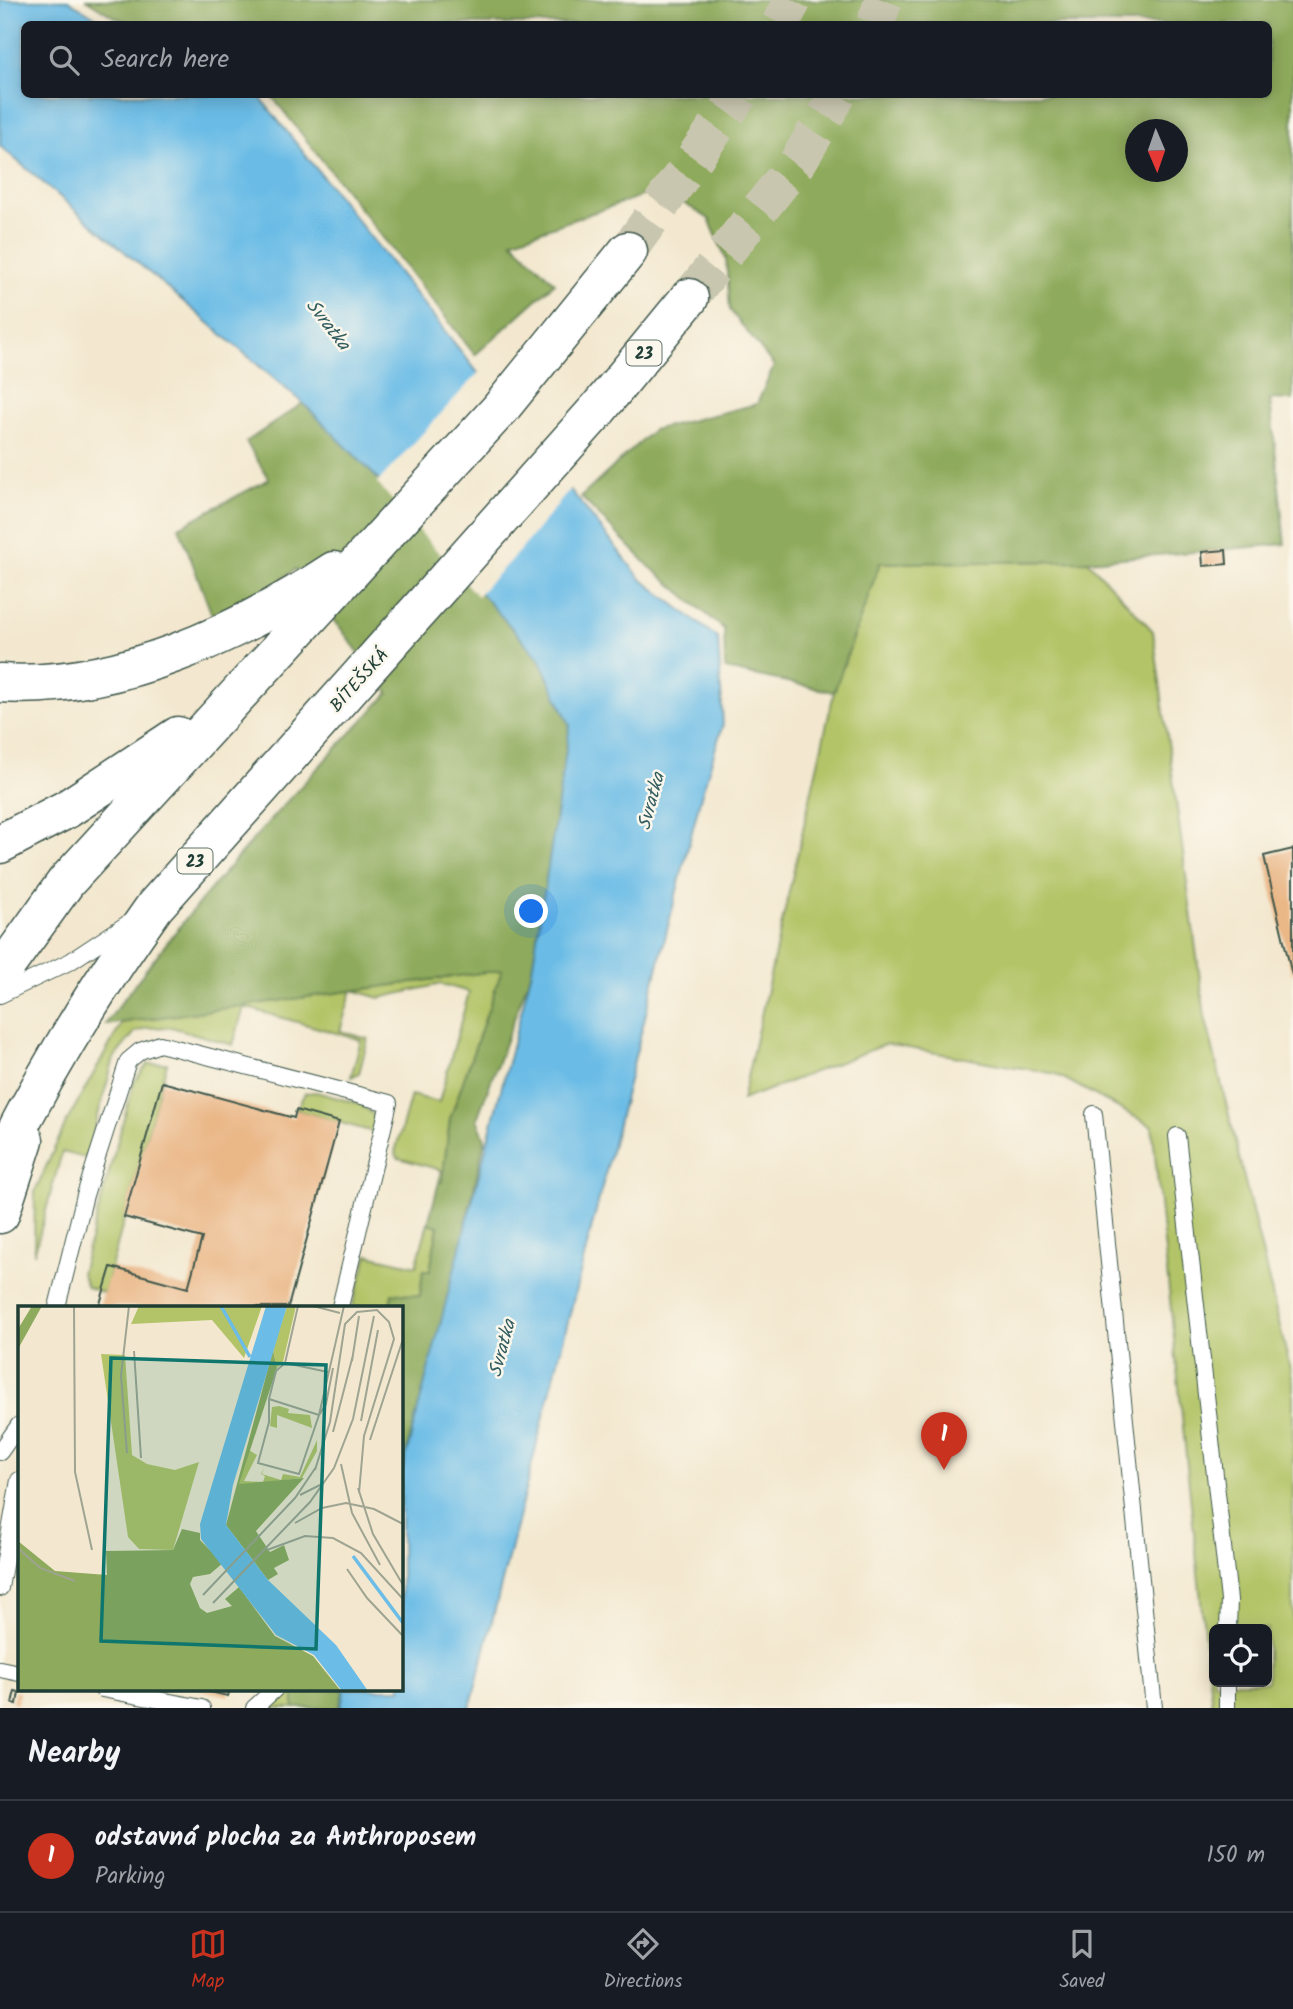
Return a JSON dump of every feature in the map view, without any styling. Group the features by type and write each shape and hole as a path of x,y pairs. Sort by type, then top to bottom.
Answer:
{"highway":[{"path":"0,974 66,882 257,674 315,595 377,543 500,409 628,251"},
{"name":"BÍTEŠSKÁ","path":"44,1074 107,973 155,906 600,408 689,298"},
{"path":"0,683 28,685 87,678 143,663 315,595"},
{"path":"15,838 142,762 257,674"},
{"path":"0,1214 44,1074"},
{"name":"23","path":"0,1163 44,1074"}],"lane":[{"path":"0,995 71,961 155,906"},
{"path":"57,1306 85,1195 128,1061 140,1051 160,1044 388,1103 340,1306"},
{"path":"1094,1114 1154,1708"},
{"path":"1177,1136 1227,1587 1228,1624"},
{"path":"0,1452 18,1426"},
{"path":"0,1588 18,1486"},
{"path":"0,1669 18,1673"},
{"path":"1227,1687 1227,1708"},
{"path":"107,1690 202,1708"},
{"path":"254,1708 274,1690"}],"green space":[{"path":"87,0 1293,0 1293,400 1270,399 1285,544 1088,561 880,563 834,692 725,669 724,629 649,566 581,497 653,430 757,404 774,366 730,310 726,259 709,219 661,189 512,241 555,283 475,355 273,98 1272,98 1272,21 125,21"},
{"path":"303,403 379,480 539,658 570,725 532,970 477,1119 485,1139 453,1281 402,1467 402,1306 390,1306 392,1293 420,1296 423,1270 430,1271 438,1226 428,1223 439,1182 442,1182 450,1119 502,970 105,1025 205,895 314,772 389,693 296,569 259,596 213,618 179,527 269,479 246,442"},
{"path":"1088,561 1153,631 1205,1016 1293,1381 1293,1708 1212,1708 1210,1687 1272,1687 1272,1624 1209,1624 1209,1679 1152,1126 1056,1074 886,1044 742,1100 834,692 880,563"},
{"path":"502,970 450,1119 442,1183 439,1182 441,1170 398,1158 395,1152 411,1095 439,1102 469,992 441,984 380,998 353,990"},
{"path":"352,991 340,1031 368,1039 359,1073 351,1077 361,1040 244,1007 233,1045 171,1027 146,1028 135,1032 114,1058 86,1158 62,1152 34,1254 35,1191 66,1123 122,1023"},
{"path":"167,1063 104,1293 87,1287 81,1273 134,1082 148,1064"},
{"path":"316,1092 360,1104 375,1116 376,1133 296,1110 305,1093"},
{"path":"428,1223 438,1225 430,1271 423,1270 420,1296 392,1293 390,1306 352,1306 368,1255 416,1266"},
{"path":"285,1690 294,1690 294,1708 264,1708"},
{"path":"294,1690 344,1690 339,1708 294,1708"}],"water":[{"name":"Svratka","path":"0,0 68,0 101,21 21,21 21,98 260,98 641,579 718,638 723,724 701,796 470,1708 340,1708 345,1690 402,1690 402,1471 532,970 570,725 539,658 379,480 303,403 0,146"}],"pier":[{"path":"482,369 573,486 520,550 477,596 377,483"}],"building":[{"path":"1226,550 1227,564 1203,566 1202,552"},
{"path":"1293,849 1293,975 1292,975 1264,856"},
{"path":"162,1082 294,1118 296,1110 339,1122 288,1306 99,1306 111,1267 188,1288 202,1238 124,1217"},
{"path":"201,1690 230,1690 228,1696"},
{"path":"15,1691 19,1692 17,1704 12,1703"}],"tunnel":[{"path":"782,21 793,0"},
{"path":"876,21 884,0"},
{"path":"628,251 737,98"},
{"path":"689,298 799,160 836,98"}],"place":[{"name":"odstavná plocha za Anthroposem","path":"944,1470"}]}
